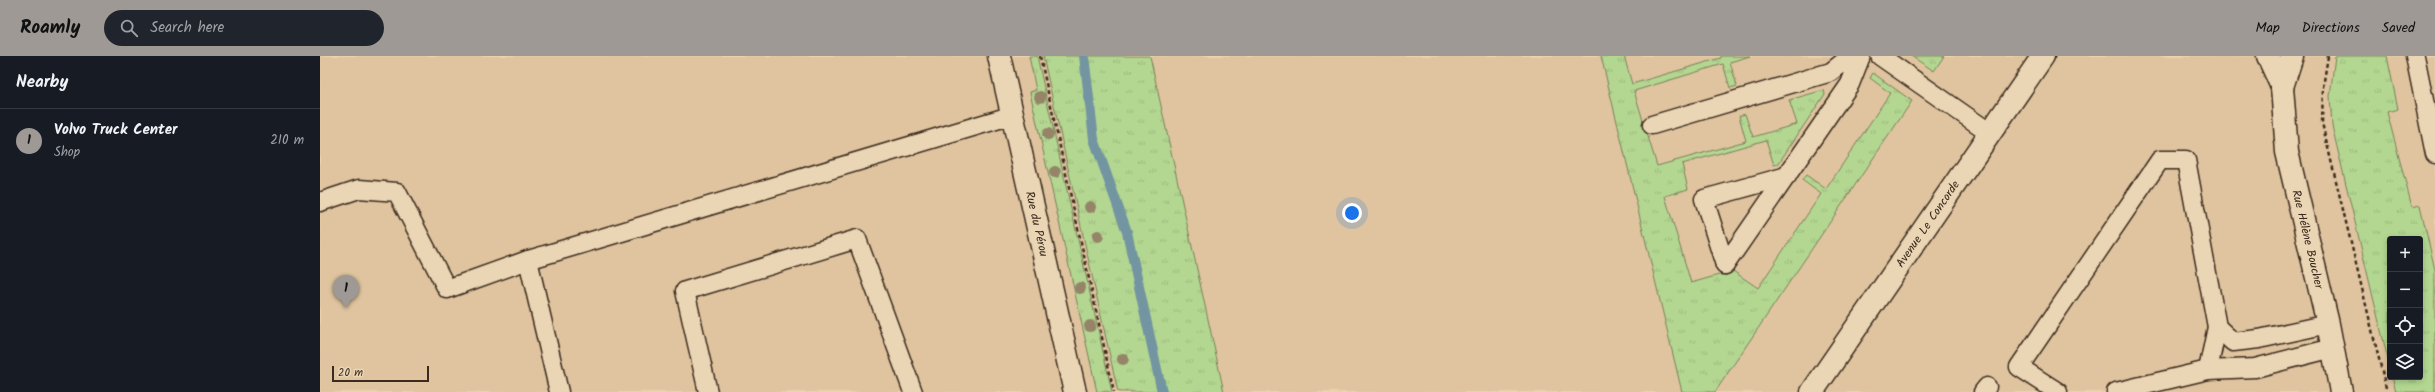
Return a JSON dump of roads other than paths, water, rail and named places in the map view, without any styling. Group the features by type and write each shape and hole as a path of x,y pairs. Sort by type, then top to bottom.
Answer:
{"street":[{"name":"Rue du Pérou","path":"999,56 1013,115 1070,391"},
{"name":"Avenue Le Concorde","path":"1812,392 1989,132 2043,56"},
{"name":"Rue Hélène Boucher","path":"2268,56 2282,87 2287,152 2328,324 2341,392"},
{"name":"Rue Hélène Boucher","path":"2282,87 2292,56"}],"lane":[{"path":"1652,125 1831,72 1851,56"},
{"path":"1787,176 1704,199 1725,265 1787,176 1850,84 1861,56"},
{"path":"1880,56 1989,132"},
{"path":"2415,56 2435,154"},
{"path":"320,202 359,189 397,192 447,288 528,260 1013,115"},
{"path":"2058,392 2019,368 2160,160 2186,160 2217,327 2208,370"},
{"path":"708,392 686,291 857,239 913,392"},
{"path":"528,260 559,392"},
{"path":"2217,327 2233,342 2259,339 2328,324"},
{"path":"2116,392 2208,370 2255,368 2333,348"}],"waterway":[{"path":"1084,56 1094,139 1127,232 1162,392"}],"place":[{"name":"Volvo Truck Center","path":"346,308"}]}
